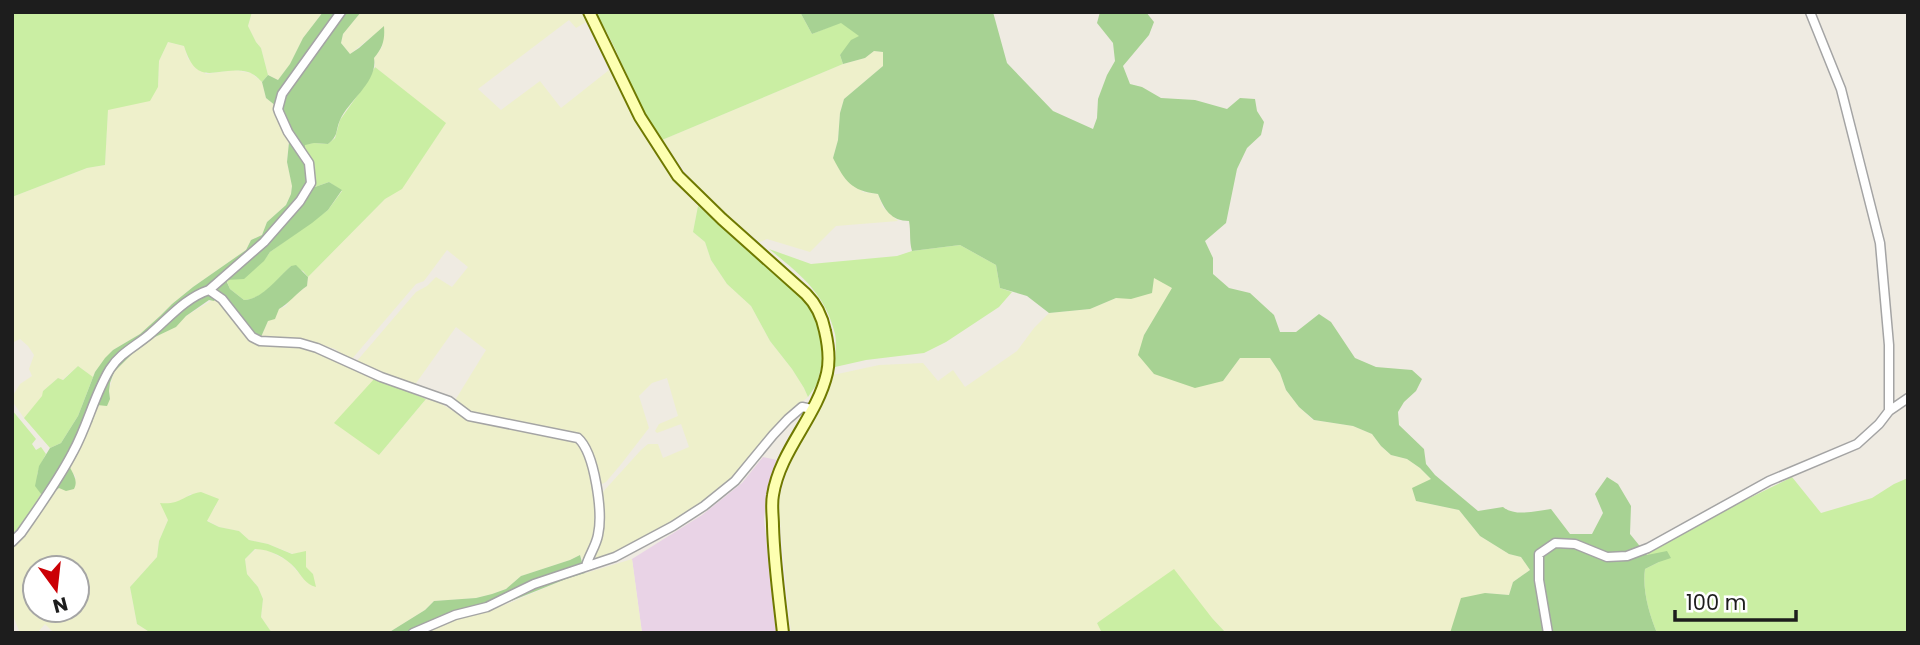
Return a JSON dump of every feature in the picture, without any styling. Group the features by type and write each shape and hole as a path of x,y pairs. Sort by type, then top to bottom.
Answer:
{"main road":[{"path":"589,12 640,117 678,176 806,294 820,312 826,335 828,372 778,474 772,497 783,633"}],"street":[{"path":"12,542 21,533 73,454 111,367 123,353 186,302 209,290 264,243 300,201 311,183 309,163 288,132 278,108 282,94 341,12"},
{"path":"1810,12 1841,89 1880,243 1889,345 1889,411"},
{"path":"209,290 222,299 252,337 260,341 300,343 317,348 381,377 449,401 469,416 578,439 584,444 589,457 597,491 600,526 586,566"},
{"path":"1548,633 1539,580 1539,554 1555,543 1575,544 1607,557 1627,556 1648,548 1769,481 1857,444 1889,411 1908,398"},
{"path":"413,633 454,615 487,607 534,584 630,550 704,506 735,481 780,427 797,411 802,407 812,409"}],"shaded area":[{"path":"763,457 777,460 768,486 764,519 776,633 642,633 632,559 702,515 742,483"}],"green space":[{"path":"12,12 252,12 248,26 261,48 268,75 262,82 248,72 237,70 202,72 189,60 184,46 168,42 159,61 158,87 150,101 108,110 105,165 87,168 12,197"},
{"path":"252,12 323,12 303,38 290,65 278,80 268,75 261,48 248,26"},
{"path":"323,12 361,12 343,34 341,43 350,54 384,26 383,43 374,58 372,75 344,113 334,138 328,144 305,145 307,178 315,187 329,182 342,190 328,210 270,252 244,279 226,280 230,289 244,300 251,299 264,292 291,266 296,265 308,277 307,286 279,309 275,319 268,321 261,337 254,336 219,293 214,301 209,300 186,316 176,327 155,337 132,354 114,372 107,406 97,405 92,423 83,426 70,450 68,458 76,481 74,489 66,491 59,488 53,493 41,494 35,486 39,466 50,448 61,443 78,416 95,372 105,358 140,334 193,287 246,250 251,240 262,235 267,222 286,205 292,186 287,162 290,132 276,106 266,98 262,82 268,75 278,80 290,64 303,38"},
{"path":"361,12 581,12 586,22 576,28 569,20 478,89 501,110 540,81 561,108 609,70 639,128 663,165 698,206 693,232 705,242 711,260 727,284 751,306 770,341 804,388 808,397 773,429 734,479 699,505 625,549 594,561 593,559 602,537 601,494 648,444 658,444 663,458 689,447 681,424 657,433 655,431 659,424 678,416 667,378 652,383 639,396 649,428 606,482 600,485 591,452 586,440 581,437 474,415 454,402 486,350 456,327 414,386 356,362 416,292 436,277 452,287 468,267 447,250 424,281 416,284 351,360 335,349 305,339 261,337 268,321 307,286 308,277 385,199 402,188 445,124 375,67 374,58 382,47 384,27 350,54 341,43 343,34"},
{"path":"596,12 800,12 812,34 841,22 860,36 840,55 843,64 662,140 645,112"},
{"path":"800,12 993,12 1007,63 1053,111 1093,129 1097,118 1098,99 1115,61 1113,43 1097,23 1100,12 1146,12 1154,22 1149,35 1123,66 1130,84 1142,87 1161,98 1195,100 1227,109 1240,98 1255,99 1257,111 1264,122 1261,135 1247,148 1237,169 1226,223 1205,241 1213,258 1213,274 1229,288 1250,293 1274,315 1280,332 1296,332 1319,314 1331,322 1355,358 1376,367 1412,370 1422,379 1416,391 1398,412 1399,425 1424,449 1426,464 1435,475 1478,511 1503,507 1520,513 1551,509 1570,534 1592,534 1603,513 1595,494 1607,477 1618,484 1631,506 1630,534 1647,555 1667,551 1671,558 1645,569 1647,601 1657,633 1450,633 1461,598 1485,593 1509,595 1513,582 1530,570 1521,557 1509,554 1480,536 1459,510 1416,501 1412,488 1431,479 1420,468 1407,459 1391,455 1372,434 1353,426 1314,420 1286,390 1280,373 1270,358 1240,358 1223,381 1195,388 1154,374 1138,355 1144,335 1172,288 1154,278 1152,293 1131,299 1116,298 1090,309 1049,313 1027,296 1000,288 996,265 960,245 912,251 909,221 897,219 889,213 878,194 850,184 833,158 844,99 883,66 883,52 874,51 865,58 843,64 840,55 851,40 859,36 841,23 812,34"},
{"path":"168,42 184,46 188,59 206,74 234,70 251,73 262,82 266,98 276,106 289,138 287,162 292,185 291,194 286,205 267,222 262,235 251,240 246,250 193,287 140,334 113,350 93,377 78,366 62,380 58,378 43,391 43,396 24,418 12,397 20,384 32,376 29,369 34,355 20,339 12,343 12,197 87,168 105,165 108,109 158,87 159,61"},
{"path":"874,51 883,52 883,66 844,99 833,158 863,192 878,194 883,207 898,221 836,226 810,252 767,239 760,242 721,211 692,181 662,140 843,64 865,58"},
{"path":"375,67 446,123 402,189 385,199 308,277 303,271 291,266 264,292 244,300 230,289 226,279 239,278 251,272 270,252 328,210 342,191 329,182 315,187 307,178 305,144 328,144 335,138 340,120"},
{"path":"698,206 799,294 813,313 821,338 822,363 817,384 808,397 792,369 770,341 751,306 727,284 711,260 705,242 693,232"},
{"path":"960,245 996,265 1000,288 1012,292 999,307 946,342 924,353 835,367 835,334 825,307 801,276 769,249 811,264 897,256 912,251"},
{"path":"1154,277 1173,288 1144,335 1223,381 1240,358 1270,358 1280,373 1286,390 1313,420 1353,426 1372,434 1391,455 1407,459 1432,480 1416,501 1459,510 1480,536 1509,554 1521,557 1530,570 1513,582 1509,595 1485,593 1455,622 1450,633 1226,633 1212,618 1097,622 1102,633 791,633 778,502 791,459 825,396 833,375 879,365 923,363 938,381 953,370 965,387 1017,351 1049,313 1090,309 1116,298 1131,298"},
{"path":"216,298 255,343 301,346 322,352 375,378 379,455 426,399 438,402 469,420 576,440 587,456 595,494 596,533 589,552 583,560 580,555 521,576 506,589 492,594 434,601 425,610 388,633 272,633 261,617 263,599 258,587 247,574 245,559 256,549 265,549 288,561 304,579 306,552 293,554 249,540 239,531 219,527 206,520 216,506 190,494 182,501 172,504 159,541 157,557 130,587 137,624 151,633 54,633 45,624 37,633 20,633 12,613 12,547 27,534 53,493 76,477 70,470 68,455 83,426 92,423 97,405 110,399 109,391 114,372 155,337 175,327 186,316"},
{"path":"78,366 93,377 78,416 61,443 50,448 24,418 43,391 58,378 63,380"},
{"path":"375,378 426,399 379,455 334,423"},
{"path":"12,410 36,439 32,444 36,450 41,447 46,454 38,474 37,484 41,494 18,532 12,536"},
{"path":"1792,477 1821,513 1872,498 1908,478 1908,633 1657,633 1647,601 1644,577 1645,569 1659,562 1645,553"},
{"path":"201,492 219,499 207,521 219,527 239,531 249,540 292,554 306,551 306,567 313,574 316,587 306,582 295,568 272,552 255,549 245,559 247,574 258,587 263,599 261,617 272,633 151,633 137,624 130,587 157,557 159,541 168,520 160,503 173,503"},
{"path":"580,555 585,573 424,633 388,633 425,610 434,601 492,594 506,589 521,576"},
{"path":"632,559 642,633 424,633 451,621 512,602 566,579"},
{"path":"1174,569 1226,633 1102,633 1097,623"}]}
